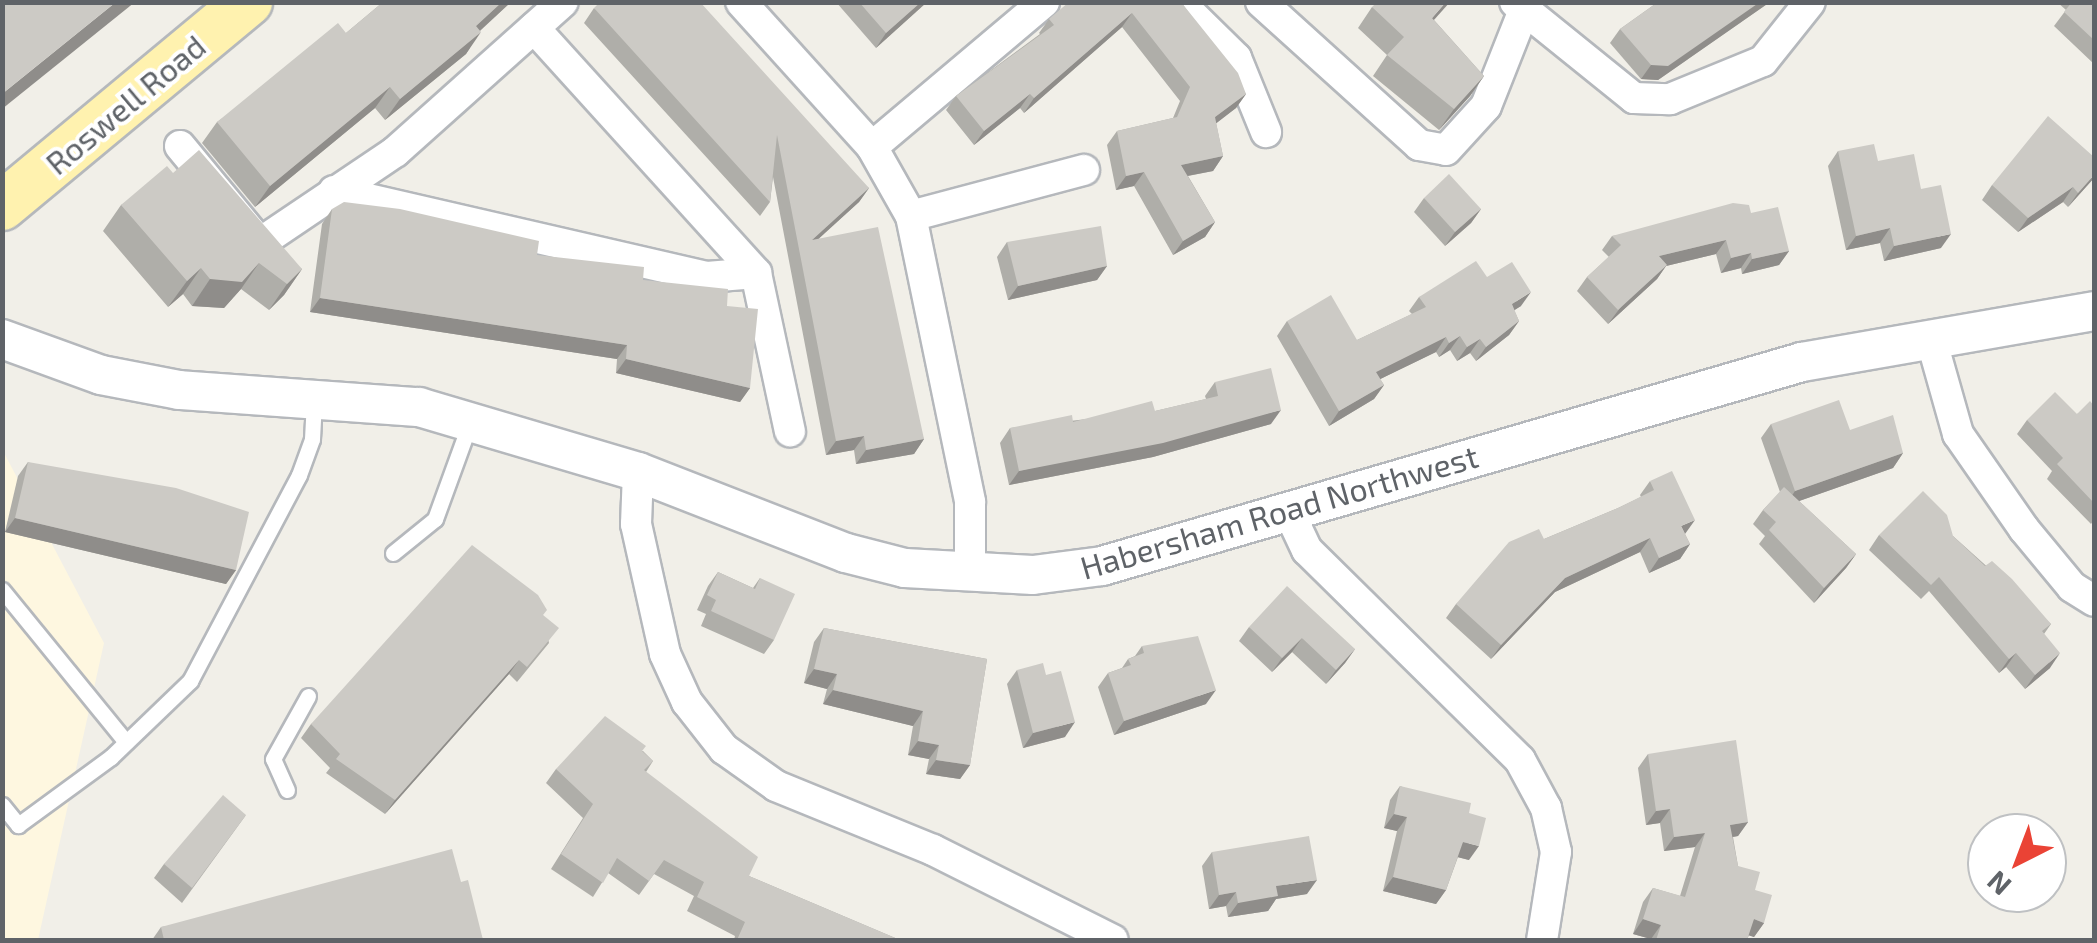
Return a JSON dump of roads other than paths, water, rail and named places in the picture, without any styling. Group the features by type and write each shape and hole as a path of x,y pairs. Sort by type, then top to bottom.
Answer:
{"main road":[{"name":"Roswell Road","path":"2,206 248,2"}],"street":[{"path":"180,146 260,242 395,152 563,2"},
{"path":"741,2 872,147 911,216 970,502 970,576"},
{"path":"872,147 1044,2"},
{"path":"1178,2 1236,58 1266,132"},
{"path":"1261,2 1419,144 1446,150 1486,106 1519,6 1634,98 1670,99 1763,61 1810,2"},
{"path":"534,28 756,273 790,431"},
{"path":"911,216 1084,170"},
{"path":"334,191 707,277 756,273"},
{"name":"Habersham Road Northwest","path":"2,339 100,376 179,390 314,396 471,419 638,472 846,553 970,576 1102,566 1706,386 1802,362 2094,311"},
{"path":"1932,342 1958,434 2024,529 2072,587 2094,601"},
{"path":"638,472 636,524 666,654 687,702 724,749 776,786 933,850 1113,940"},
{"path":"1289,512 1308,550 1520,760 1546,808 1556,852 1542,940"}],"lane":[{"path":"2,804 18,825 169,704 202,662 298,475 312,439 314,396"},
{"path":"394,554 435,519 471,419"},
{"path":"2,590 126,742"},
{"path":"287,790 273,759 308,696"}]}
